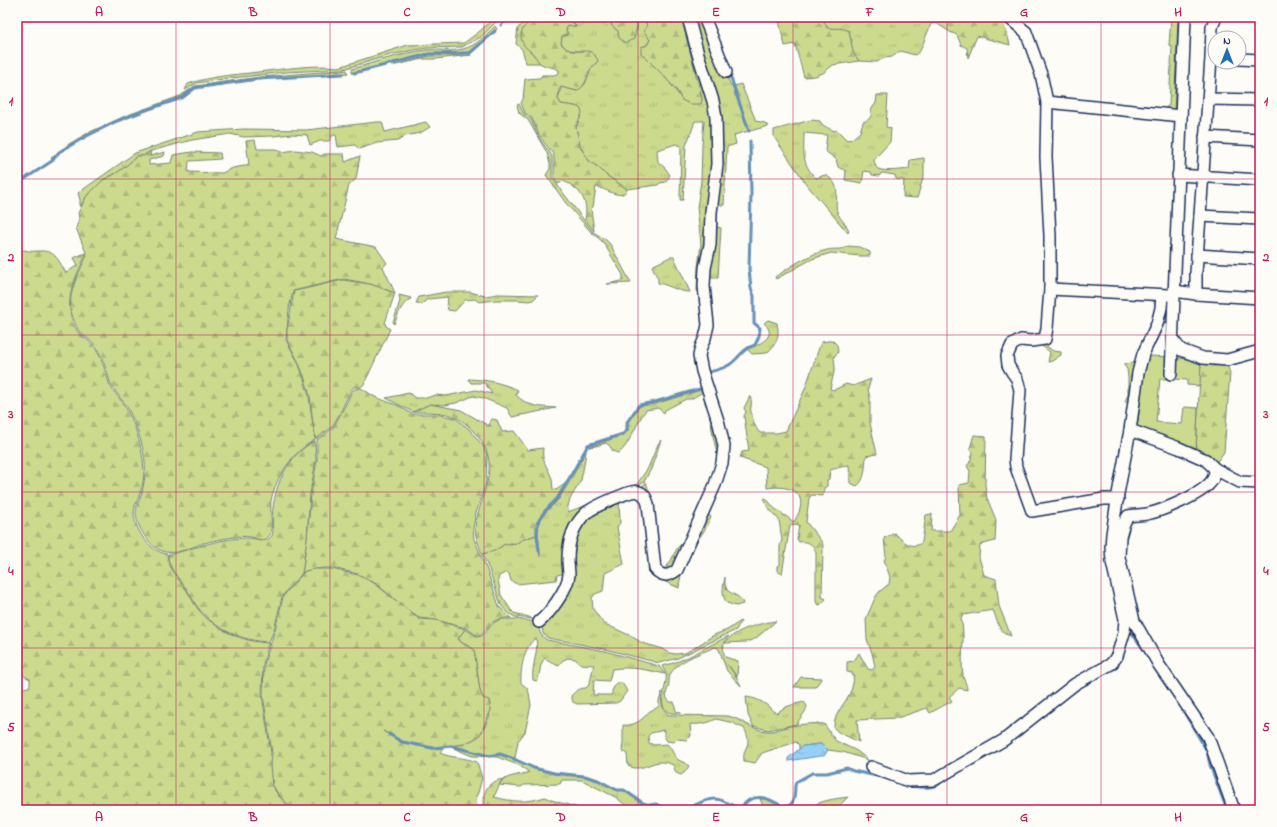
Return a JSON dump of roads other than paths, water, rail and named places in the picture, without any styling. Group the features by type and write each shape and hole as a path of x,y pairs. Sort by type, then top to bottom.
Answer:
{"street":[{"path":"539,622 546,616 566,584 569,575 568,546 571,534 577,524 587,513 613,499 633,491 642,492 646,496 654,569 659,574 665,575 670,575 677,570 712,491 722,463 724,446 699,356 708,325 704,286 705,268 710,245 711,212 717,164 716,117 688,17"},
{"path":"704,17 726,72"},
{"path":"1008,17 1026,32 1041,74 1046,102 1046,157 1050,236 1050,289 1045,339 1031,342 1021,340 1012,345 1007,356 1008,365 1017,379 1020,390 1015,459 1016,467 1032,511 1104,499 1118,499"},
{"path":"1171,374 1185,17"},
{"path":"1212,30 1216,17"},
{"path":"1247,59 1260,60"},
{"path":"1196,294 1202,177 1212,70"},
{"path":"1208,99 1260,100"},
{"path":"1046,102 1181,116"},
{"path":"1205,137 1260,140"},
{"path":"1178,176 1260,180"},
{"path":"1200,216 1259,219"},
{"path":"1197,255 1260,259"},
{"path":"1050,289 1162,296 1174,293 1260,298"},
{"path":"871,767 908,781 934,780 1004,740 1075,684 1111,664 1117,656 1124,633 1125,619 1117,586 1111,547 1138,373 1143,354 1157,324 1162,296"},
{"path":"1172,340 1181,350 1203,358 1227,360 1260,352"},
{"path":"1130,430 1179,448 1206,460 1215,469 1240,482 1260,483"},
{"path":"1215,469 1215,476 1211,483 1204,489 1173,505 1147,514 1128,516 1124,523 1120,537 1119,557 1134,621 1159,665 1208,737 1234,810"}],"water":[{"path":"820,744 828,750 824,756 788,761 788,758 803,746"}],"waterway":[{"path":"501,25 510,17"},
{"path":"354,73 429,54 470,53 495,31"},
{"path":"729,72 749,131"},
{"path":"17,184 52,161 59,152 85,137 117,121 182,98 195,88 258,79 343,74"},
{"path":"706,373 724,368 730,364 745,350 755,345 759,336 760,328 754,323 754,296 751,288 749,269 751,194 750,141"},
{"path":"1169,291 1170,267"},
{"path":"1153,345 1163,324 1169,302"},
{"path":"539,551 537,535 538,523 544,512 558,498 588,445 623,434 627,430 627,422 639,405 655,402 703,388 702,385"},
{"path":"1129,629 1146,653"},
{"path":"1110,670 1116,668 1120,659"},
{"path":"1184,712 1207,751 1210,765 1227,810"},
{"path":"389,734 402,742 433,748 451,746 489,756 500,754 534,768 554,773 585,776 598,780 617,790 624,790 643,803 650,805 656,804 669,810"},
{"path":"783,810 793,802 796,782 812,773 827,773 847,768 853,771 886,778"},
{"path":"908,785 931,787 938,785 942,781"},
{"path":"688,810 696,804 713,799 721,800 739,808 749,800 759,797 768,799 785,808"}]}
